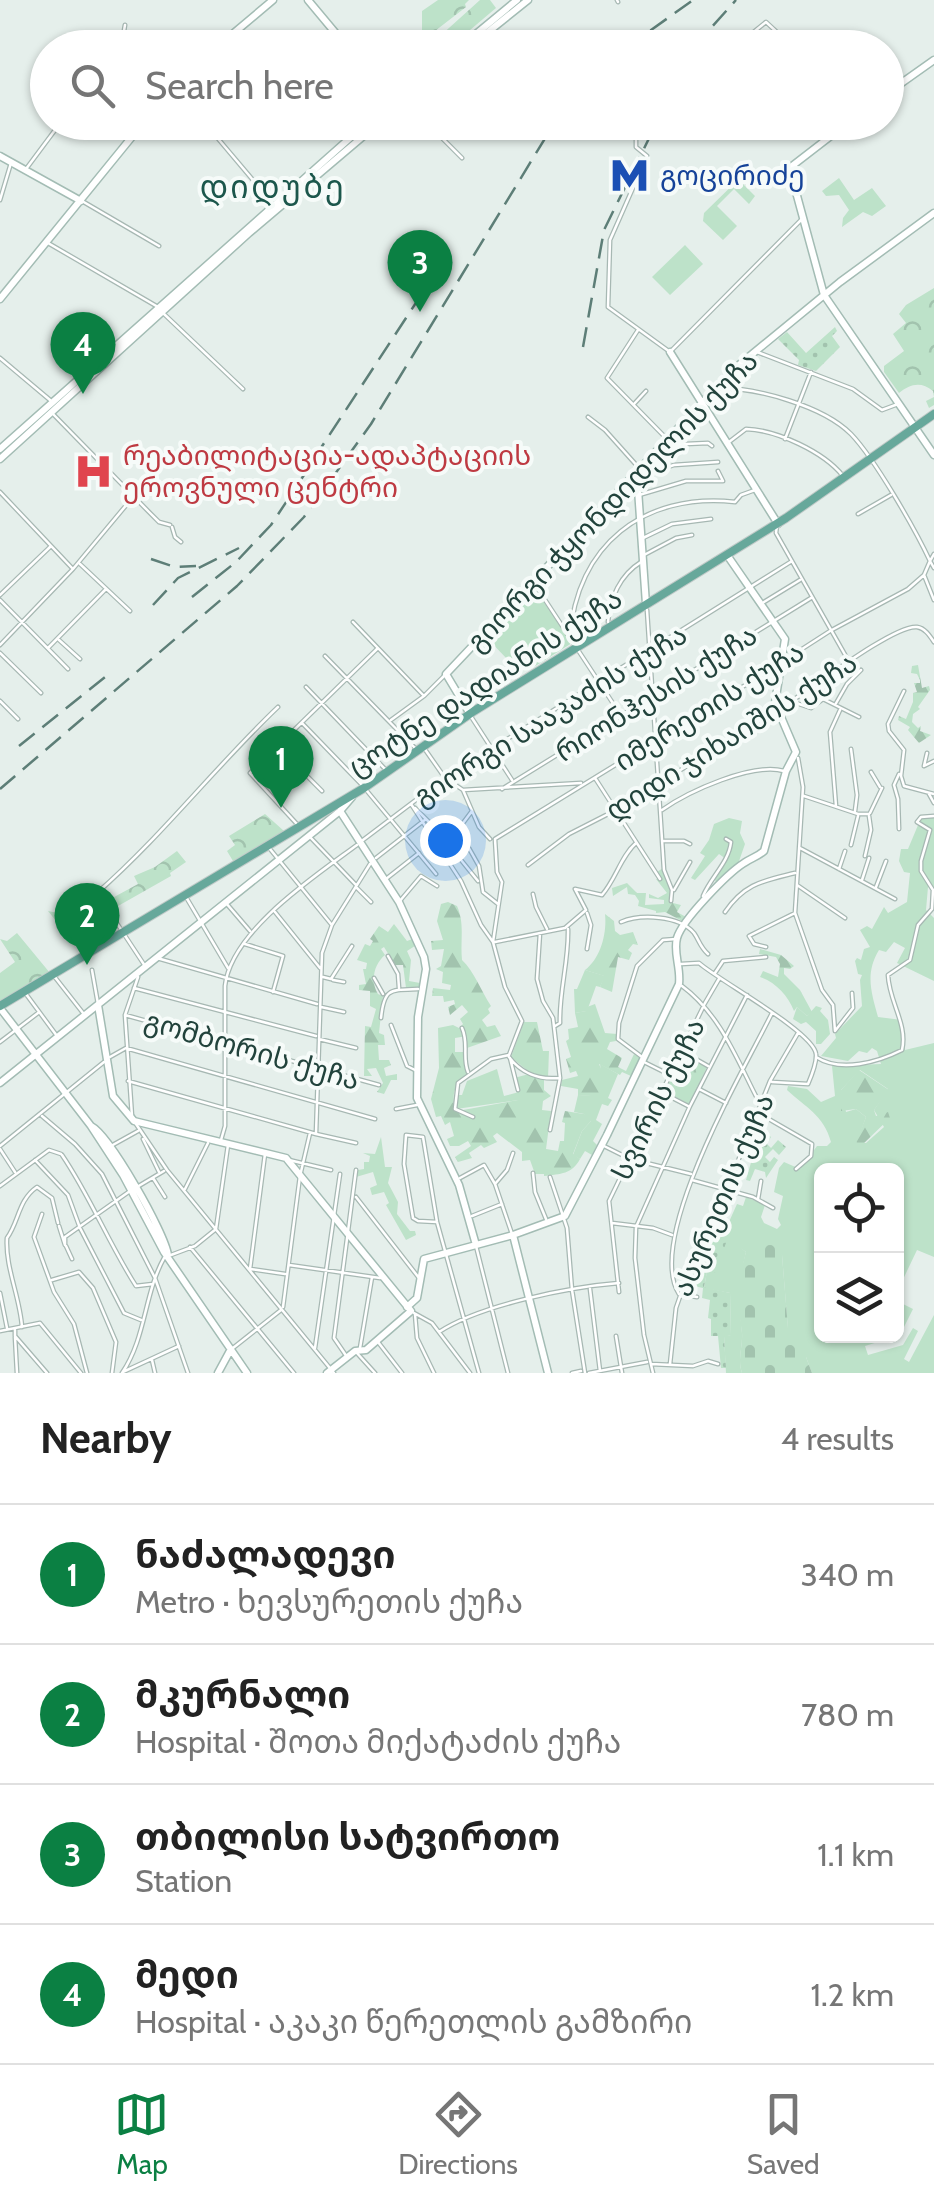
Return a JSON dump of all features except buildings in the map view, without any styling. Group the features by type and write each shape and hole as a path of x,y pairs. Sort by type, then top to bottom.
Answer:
{"main road":[{"name":"ცოტნე დადიანის ქუჩა","path":"0,1007 364,788 470,714 778,524 934,414"}],"street":[{"path":"237,30 273,0"},
{"path":"308,0 333,30"},
{"path":"481,30 517,0"},
{"path":"490,30 528,0"},
{"path":"124,30 125,25"},
{"path":"904,81 934,60"},
{"path":"25,170 48,140"},
{"path":"0,299 129,140"},
{"path":"219,140 276,207"},
{"path":"0,459 349,140"},
{"path":"276,207 358,140"},
{"path":"444,140 462,158"},
{"path":"636,140 636,147 646,153 646,160 610,240 609,309 670,352 695,388 778,524 776,532 856,674"},
{"path":"826,140 792,166 824,295 934,455"},
{"path":"0,156 159,246"},
{"path":"0,200 12,162"},
{"name":"გიორგი ჭყონდიდელის ქუჩა","path":"390,721 446,674 716,389 824,295 934,213"},
{"path":"670,352 803,218"},
{"path":"47,242 160,310 243,390"},
{"path":"638,330 607,378 670,446 712,446"},
{"path":"756,352 858,391 882,410 900,403"},
{"path":"0,358 53,408 133,497 159,522 170,526 181,542"},
{"path":"784,440 812,371"},
{"path":"695,388 705,393 716,389 761,393 798,404 850,432 919,537 934,568"},
{"path":"634,406 646,391"},
{"path":"588,417 606,430 638,473 664,870 672,890 671,901"},
{"path":"728,442 751,429 831,462 845,478"},
{"path":"0,435 10,446"},
{"path":"0,449 10,446"},
{"path":"638,473 674,465 718,462"},
{"path":"638,495 686,482 724,480 718,470"},
{"path":"570,638 577,596 599,552 640,517 692,501 738,501 741,495 756,489"},
{"path":"0,492 73,568"},
{"path":"858,514 892,495"},
{"path":"0,645 78,563 133,497"},
{"path":"641,539 672,524 711,519"},
{"path":"608,628 610,606 626,574 643,561 646,552 692,535"},
{"path":"52,546 0,598 68,669"},
{"path":"934,554 924,575 934,600"},
{"path":"728,555 784,635 775,696 802,774 795,913 822,990 833,1005 836,1032 853,1008 852,993"},
{"name":"გიორგი სააკაძის ქუჩა","path":"216,1229 225,1142 226,978 251,932 334,862 445,778 792,561"},
{"path":"78,563 130,611"},
{"name":"იმერეთის ქუჩა","path":"492,839 830,631 896,596 924,575"},
{"path":"761,604 802,580"},
{"path":"532,581 620,716"},
{"path":"48,648 106,589"},
{"name":"რიონჰესის ქუჩა","path":"502,789 811,598"},
{"path":"353,622 424,696"},
{"name":"დიდი ჯიხაიშის ქუჩა","path":"528,865 569,834 616,810 792,702 890,635 906,629 923,629 934,642"},
{"path":"58,638 80,659"},
{"path":"300,827 249,774 378,648"},
{"path":"0,652 41,692"},
{"path":"326,656 445,778 463,790 483,836 492,839 496,872 502,882 493,942"},
{"path":"835,706 861,670"},
{"path":"446,674 513,782"},
{"path":"306,687 388,772"},
{"path":"904,691 888,724 889,731 903,748 904,786 932,794 934,804"},
{"path":"792,702 811,708 823,699 858,718"},
{"path":"0,701 18,719"},
{"path":"133,1119 125,1015 135,978 124,933 97,893 278,707"},
{"path":"836,806 830,730 840,710"},
{"path":"302,723 391,817 436,874"},
{"path":"278,747 322,791"},
{"path":"851,749 857,795 852,845"},
{"path":"143,1137 331,1372 358,1350 366,1350 411,1311 424,1259 513,1235 565,1216 679,984 676,940 681,926 713,889 741,864 764,851 786,771 796,752"},
{"path":"927,753 924,766 934,761"},
{"path":"899,829 894,784 902,768"},
{"path":"662,810 689,794 754,769 786,771"},
{"path":"862,881 871,830 869,814 881,788 871,772"},
{"path":"594,777 660,880"},
{"path":"463,790 585,782"},
{"path":"0,1083 340,811 354,794"},
{"path":"802,795 856,814 869,814"},
{"path":"410,803 479,882 485,896 499,904"},
{"path":"410,803 461,881 482,928 493,942 506,987 522,1021 509,1057 518,1090"},
{"path":"340,811 398,902 424,957 419,1104 457,1179 508,1373"},
{"path":"472,811 461,834 479,866 479,882"},
{"path":"680,964 696,961 772,1012 808,1041 816,1058 824,1062 852,1066 902,1050 904,1028 896,1014 888,975 910,960 918,925 932,909 933,890 920,861 930,830 918,820 934,816"},
{"path":"316,1134 322,953 332,926 373,861 426,819"},
{"path":"309,836 372,902"},
{"path":"700,907 708,882 719,872 732,847 726,839"},
{"path":"664,841 690,844"},
{"path":"587,950 592,926 574,890 600,896 636,843"},
{"path":"268,846 332,926"},
{"path":"797,847 895,899"},
{"path":"838,871 845,851"},
{"path":"385,880 420,852"},
{"path":"876,888 886,861"},
{"path":"672,890 678,887 690,862"},
{"path":"725,912 745,889 796,873"},
{"path":"398,902 421,876 438,886"},
{"path":"797,885 845,918"},
{"path":"534,894 548,930"},
{"path":"186,896 229,970"},
{"path":"225,902 251,932"},
{"path":"493,942 567,926 586,910"},
{"path":"275,912 321,969"},
{"path":"766,947 754,944 750,936 795,913"},
{"path":"620,922 674,920 692,931 708,954"},
{"path":"554,1026 560,1023 569,954 567,926"},
{"path":"540,932 538,990 554,1026 560,1078 550,1130"},
{"path":"669,1075 618,1039 619,1023 637,966 663,940 676,940"},
{"path":"244,944 283,956 273,992"},
{"path":"332,980 352,946"},
{"path":"388,956 398,974 399,990"},
{"path":"714,976 723,960 738,962 766,957"},
{"path":"156,958 344,1012"},
{"path":"92,970 113,1096 133,1119 160,1174"},
{"path":"53,975 85,1016"},
{"path":"320,976 344,982"},
{"path":"135,978 224,1011 356,1048"},
{"path":"374,978 384,995 381,1018"},
{"name":"სვირის ქუჩა","path":"609,1222 609,1202 719,979"},
{"path":"679,984 704,1003 718,1022 760,1104"},
{"path":"384,995 422,989"},
{"path":"24,992 58,1037"},
{"path":"653,1373 634,1258 636,1227 690,1106 747,995"},
{"path":"0,1007 65,1094 111,1146 168,1256 246,1373"},
{"path":"0,1042 40,1012"},
{"path":"697,1297 679,1294 672,1278 673,1236 692,1177 772,1012"},
{"name":"გომბორის ქუჩა","path":"125,1015 378,1085"},
{"path":"391,1024 407,1066 418,1070"},
{"path":"462,1028 469,1073"},
{"name":"ასურეთის ქუჩა","path":"670,1364 679,1294 701,1236 726,1191 770,1081 798,1033"},
{"path":"16,1174 0,1147 126,1048 375,1119"},
{"path":"682,1051 710,1066"},
{"path":"473,1117 455,1109 457,1085 492,1060 509,1057 531,1074 560,1078"},
{"path":"770,1081 808,1084 816,1058"},
{"path":"128,1081 356,1142"},
{"path":"699,1088 728,1104"},
{"path":"661,1092 690,1106"},
{"path":"396,1109 419,1104"},
{"path":"758,1113 812,1144 811,1156 796,1169"},
{"path":"41,1115 98,1169 155,1278 188,1373"},
{"path":"133,1119 331,1170"},
{"path":"95,1130 133,1190"},
{"path":"111,1146 139,1130"},
{"path":"218,1373 231,1349 282,1309 302,1162 310,1132"},
{"path":"437,1222 414,1219 404,1164 404,1136 423,1137 437,1222 479,1373"},
{"path":"184,1190 210,1139"},
{"path":"602,1145 630,1159 662,1166 758,1199 773,1208"},
{"path":"0,1186 54,1149 62,1154 136,1286 153,1284"},
{"path":"250,1268 265,1152"},
{"path":"496,1184 508,1170 512,1152"},
{"path":"34,1160 68,1194 80,1228 128,1316 144,1321"},
{"path":"288,1160 411,1311 417,1338 434,1373"},
{"path":"457,1179 484,1165 496,1184 548,1373"},
{"path":"65,1244 65,1237 114,1201 166,1170"},
{"path":"347,1357 334,1338 356,1170"},
{"path":"533,1173 535,1192 547,1223"},
{"path":"314,1350 340,1174"},
{"path":"550,1177 565,1216 586,1372"},
{"path":"153,1178 165,1197"},
{"path":"758,1199 762,1180"},
{"path":"22,1327 7,1238 16,1228 22,1202 38,1187 52,1198 72,1259"},
{"path":"355,1196 420,1280"},
{"path":"469,1217 503,1203"},
{"path":"42,1214 34,1238 54,1292 74,1324 87,1373"},
{"path":"619,1292 609,1222 654,1228 673,1236"},
{"path":"122,1373 135,1351 163,1258 190,1247 216,1229"},
{"path":"190,1247 294,1373"},
{"path":"287,1264 384,1278"},
{"path":"250,1268 286,1274"},
{"path":"51,1280 79,1272 93,1288 116,1342 112,1373"},
{"path":"372,1276 358,1350 375,1373"},
{"path":"439,1332 464,1318 530,1300 619,1284"},
{"path":"590,1287 600,1371"},
{"path":"0,1293 7,1330"},
{"path":"411,1311 425,1317 470,1373"},
{"path":"0,1331 40,1323 80,1373"},
{"path":"14,1328 17,1373"},
{"path":"15,1336 47,1373"},
{"path":"616,1336 622,1373"},
{"path":"377,1341 402,1373"},
{"path":"122,1373 179,1346"},
{"path":"152,1358 155,1373"},
{"path":"572,1373 649,1362 718,1364"},
{"path":"693,1366 694,1373"}],"green space":[{"path":"438,0 469,0 466,7 436,30 422,30 422,11"},
{"path":"480,0 490,0 496,8 470,30 447,30"},
{"path":"748,170 741,182 755,196 749,204 734,189 717,206 737,226 723,240 703,221 704,213"},
{"path":"839,178 854,200 872,188 886,206 872,216 863,212 842,227 849,210 839,195 826,196 822,191"},
{"path":"685,245 703,264 670,295 652,277"},
{"path":"934,288 934,397 933,391 920,385 899,393 884,366 904,351 893,334 906,323 899,314 906,305"},
{"path":"835,327 837,331 832,336 840,347 816,371 798,365 799,360 778,339 787,332 806,353"},
{"path":"532,585 572,643 529,670 520,654 508,660 485,636"},
{"path":"918,665 922,688 929,686 930,690 913,714 912,722 931,735 919,743 908,730 910,727 898,720 899,716 906,719 913,693 917,692 914,683 920,680 911,673 912,666"},
{"path":"265,814 284,831 233,861 227,851 235,845 229,836"},
{"path":"729,818 742,821 740,833 745,844 738,864 717,884 714,878 726,859 719,854 695,880 691,878 705,856 700,853 714,824"},
{"path":"921,818 934,818 934,889 928,887 926,910 934,918 934,981 897,963 905,948 894,942 886,952 879,950 871,983 878,1017 902,1020 905,1050 934,1043 934,1257 917,1250 904,1277 904,1163 814,1163 814,1343 875,1343 865,1346 868,1355 903,1345 913,1328 918,1331 904,1359 909,1362 934,1315 934,1373 812,1373 806,1357 800,1358 788,1329 782,1255 741,1248 746,1252 740,1292 742,1373 726,1373 724,1336 731,1335 730,1293 704,1288 707,1271 737,1204 743,1206 746,1197 765,1205 761,1217 764,1223 777,1229 781,1225 778,1219 783,1196 774,1192 779,1168 784,1162 800,1169 817,1146 831,1142 819,1118 787,1090 788,1086 807,1089 821,1102 835,1096 832,1066 881,1064 872,1048 867,1053 859,1051 848,1061 821,1056 835,1034 862,1006 862,975 858,974 855,961 861,960 864,949 870,947 860,930 867,926 872,929 884,907 888,913 907,902 910,873 904,872 899,861 901,849 908,849","holes":["860,1070 888,1089 874,1110 884,1127 866,1143 857,1142 866,1117 856,1109 846,1112 841,1090"]},
{"path":"177,851 186,862 171,876 111,910 105,902 138,884 134,876"},
{"path":"663,868 672,894 669,902 681,905 677,912 686,917 682,921 665,912 638,906 639,901 628,894 627,887 613,896 612,888 627,883 637,893 646,893 645,905 664,904 664,900 649,898 649,894 658,898 667,893 656,879 661,879 657,872"},
{"path":"81,902 93,919 68,936 48,911 64,914"},
{"path":"441,904 457,906 459,913 462,960 491,1006 482,1020 487,1027 495,1025 501,1036 467,1048 467,1036 455,1038 455,1052 464,1052 467,1074 455,1090 456,1109 518,1100 514,1078 529,1074 544,1080 544,1090 551,1096 543,1101 542,1110 551,1111 546,1149 558,1151 560,1141 564,1141 565,1111 590,1115 591,1121 582,1131 573,1154 580,1159 565,1172 535,1174 530,1160 522,1161 522,1152 497,1133 493,1136 497,1142 484,1148 481,1145 469,1153 472,1158 458,1162 455,1157 471,1146 468,1141 450,1146 447,1139 454,1136 450,1122 445,1125 441,1116 436,1117 431,1099 439,1068 438,1028 459,1028 463,1024 460,1019 468,1012 462,1005 450,1015 448,1007 455,1004 454,1000 444,1002 443,996 432,996 433,988 450,990 451,985 442,983 443,972 436,969 441,966 444,949 432,950 431,941 443,940 437,921"},
{"path":"605,914 614,921 615,931 620,935 633,932 638,945 633,944 628,950 632,953 629,960 618,957 612,992 600,987 604,976 585,970 602,945"},
{"path":"394,924 407,941 415,938 418,944 407,951 411,960 409,981 420,983 419,988 406,988 403,965 395,965 384,947 381,949 385,955 374,973 376,989 383,996 379,1033 384,1035 385,1045 378,1045 379,1060 389,1060 391,1065 384,1068 386,1076 397,1074 397,1080 391,1080 384,1094 377,1092 383,1083 376,1068 367,1069 372,1076 364,1076 365,1026 371,1027 376,1009 370,1006 370,991 359,990 359,985 366,984 363,969 367,963 357,960 365,944 370,946 379,926 388,932"},
{"path":"17,933 50,973 0,1001 0,973 15,962 0,939 7,941"},
{"path":"760,949 781,955 794,966 784,968 784,974 800,990 812,1012 807,1016 797,1007 794,1011 780,990 760,977 763,971 778,977 780,964 776,957 759,954"},
{"path":"585,970 605,976 600,987 596,986 587,1011 575,1013 574,989"},
{"path":"595,1004 605,1033 617,1034 616,1041 610,1042 607,1049 622,1058 618,1067 626,1071 634,1054 641,1059 631,1076 599,1064 606,1080 605,1097 578,1095 578,1089 561,1086 562,1080 578,1076 576,1071 570,1073 566,1059 571,1057 566,1041 568,1029 578,1027 575,1013"},
{"path":"816,1006 822,1008 820,1011 828,1020 830,1034 821,1044 816,1044 816,1031 806,1022 801,1024 793,1019 797,1007 807,1016"},
{"path":"524,1022 537,1022 543,1051 549,1051 548,1078 529,1072 511,1057"},
{"path":"683,1054 707,1067 689,1104 664,1091"},
{"path":"600,1064 618,1074 608,1098 612,1100 608,1106 602,1104 596,1120 602,1124 593,1141 597,1145 592,1155 585,1151 580,1159 573,1155 582,1131 591,1121 574,1112 578,1095 604,1096"},
{"path":"497,1069 504,1096 519,1092 519,1100 456,1109 454,1095 462,1095 467,1081"},
{"path":"859,1070 889,1090 874,1110 876,1116 888,1112 890,1118 861,1146 856,1142 866,1117 856,1109 841,1111 841,1090"},
{"path":"766,1133 771,1137 767,1144 771,1148 778,1140 786,1147 779,1155 773,1149 765,1157 770,1162 774,1157 778,1160 766,1178 765,1172 755,1169 750,1181 746,1180 752,1159 758,1157 754,1152 758,1144 763,1146"},
{"path":"381,1137 385,1167 392,1167 388,1183 398,1202 397,1214 416,1235 406,1240 386,1205 389,1203 384,1192 372,1195 370,1188 377,1185 373,1172 356,1177 358,1170 364,1169 364,1162 369,1162 370,1156 363,1153 375,1154"},
{"path":"723,1228 730,1232 715,1273 707,1272 704,1287 730,1293 731,1335 724,1337 726,1368 721,1368 718,1336 711,1336 710,1300 702,1298 703,1288 685,1284 702,1236 715,1242"},
{"path":"755,1238 776,1245 782,1255 788,1328 798,1328 800,1357 806,1357 812,1373 742,1373 738,1292 746,1252 740,1248"},
{"path":"904,1304 913,1309 904,1327"}],"railway":[{"path":"651,30 693,0"},
{"path":"709,30 736,0"},
{"path":"0,789 237,586 304,517 371,424 544,140"},
{"path":"583,347 604,230 648,140"},
{"path":"313,460 427,286 439,257"},
{"path":"192,597 236,562 271,525 306,472"},
{"path":"153,605 178,578 239,548"},
{"path":"151,559 175,567 196,566"},
{"path":"19,746 105,677"}],"place":[{"name":"გოცირიძე","path":"630,175"},
{"name":"თბილისი სატვირთო","path":"420,312"},
{"name":"მედი","path":"83,394"},
{"name":"რეაბილიტაცია-ადაპტაციის ეროვნული ცენტრი","path":"93,471"},
{"name":"ნაძალადევი","path":"281,808"},
{"name":"მკურნალი","path":"87,965"}],"district":[{"name":"დიდუბე","path":"273,187"}]}
